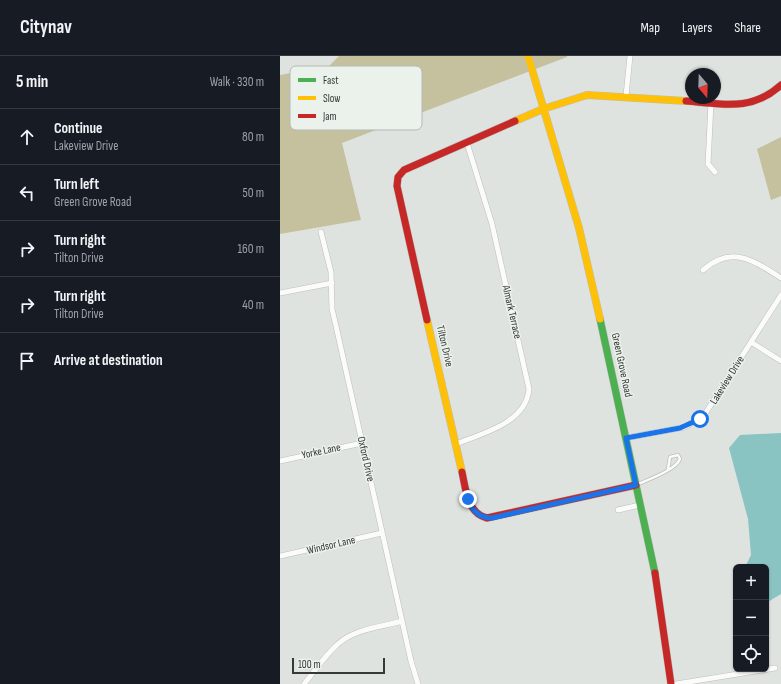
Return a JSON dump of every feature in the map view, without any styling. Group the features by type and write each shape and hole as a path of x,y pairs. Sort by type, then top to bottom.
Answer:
{"street":[{"name":"Green Grove Road","path":"528,56 580,228 656,584 670,684"},
{"path":"626,96 630,56"},
{"name":"Tilton Drive","path":"721,104 736,105 758,101 771,94 781,85"},
{"name":"Tilton Drive","path":"636,485 486,518 476,514 470,505 397,181 404,170 543,109 587,95 626,96 685,101"},
{"path":"711,104 708,164 715,172"},
{"name":"Almark Terrace","path":"456,444 513,418 522,410 526,403 529,389 492,224 467,143"},
{"name":"Oxford Drive","path":"321,232 332,283 334,320 402,621 418,684"},
{"path":"703,270 719,259 741,257 755,261 781,278"},
{"path":"280,293 332,283"},
{"name":"Lakeview Drive","path":"626,438 680,428 700,419 709,408 781,295"},
{"path":"751,342 781,361"},
{"name":"Yorke Lane","path":"280,461 362,443"},
{"path":"618,510 640,505"},
{"name":"Windsor Lane","path":"280,556 382,533"},
{"path":"304,684 338,644 346,638 358,633 402,621"},
{"path":"676,684 775,668"}],"lane":[{"path":"636,485 668,470 679,461 678,455 670,457 668,470"}],"shaded area":[{"path":"339,56 567,56 422,112 422,66 329,66"},
{"path":"290,73 290,130 376,130 342,143 361,220 280,234 280,75"},
{"path":"781,137 781,196 771,200 757,149"}],"water":[{"path":"781,433 781,594 769,601 769,564 746,564 751,555 748,519 729,448 740,435"}],"traffic: fast":[{"path":"600,319 655,573"}],"traffic: slow":[{"path":"528,56 579,228 600,319"},
{"path":"515,121 543,109 587,95 685,101"},
{"path":"427,320 462,472"}],"traffic: jam":[{"path":"721,104 748,103 770,94 781,85"},
{"path":"427,320 397,186 398,177 404,170 515,121"},
{"path":"462,472 466,493 471,506 480,515 487,518 636,485"},
{"path":"655,573 671,684"}],"route":[{"path":"468,499 476,514 486,518 492,518 636,485 626,438 686,427 700,419"}]}
